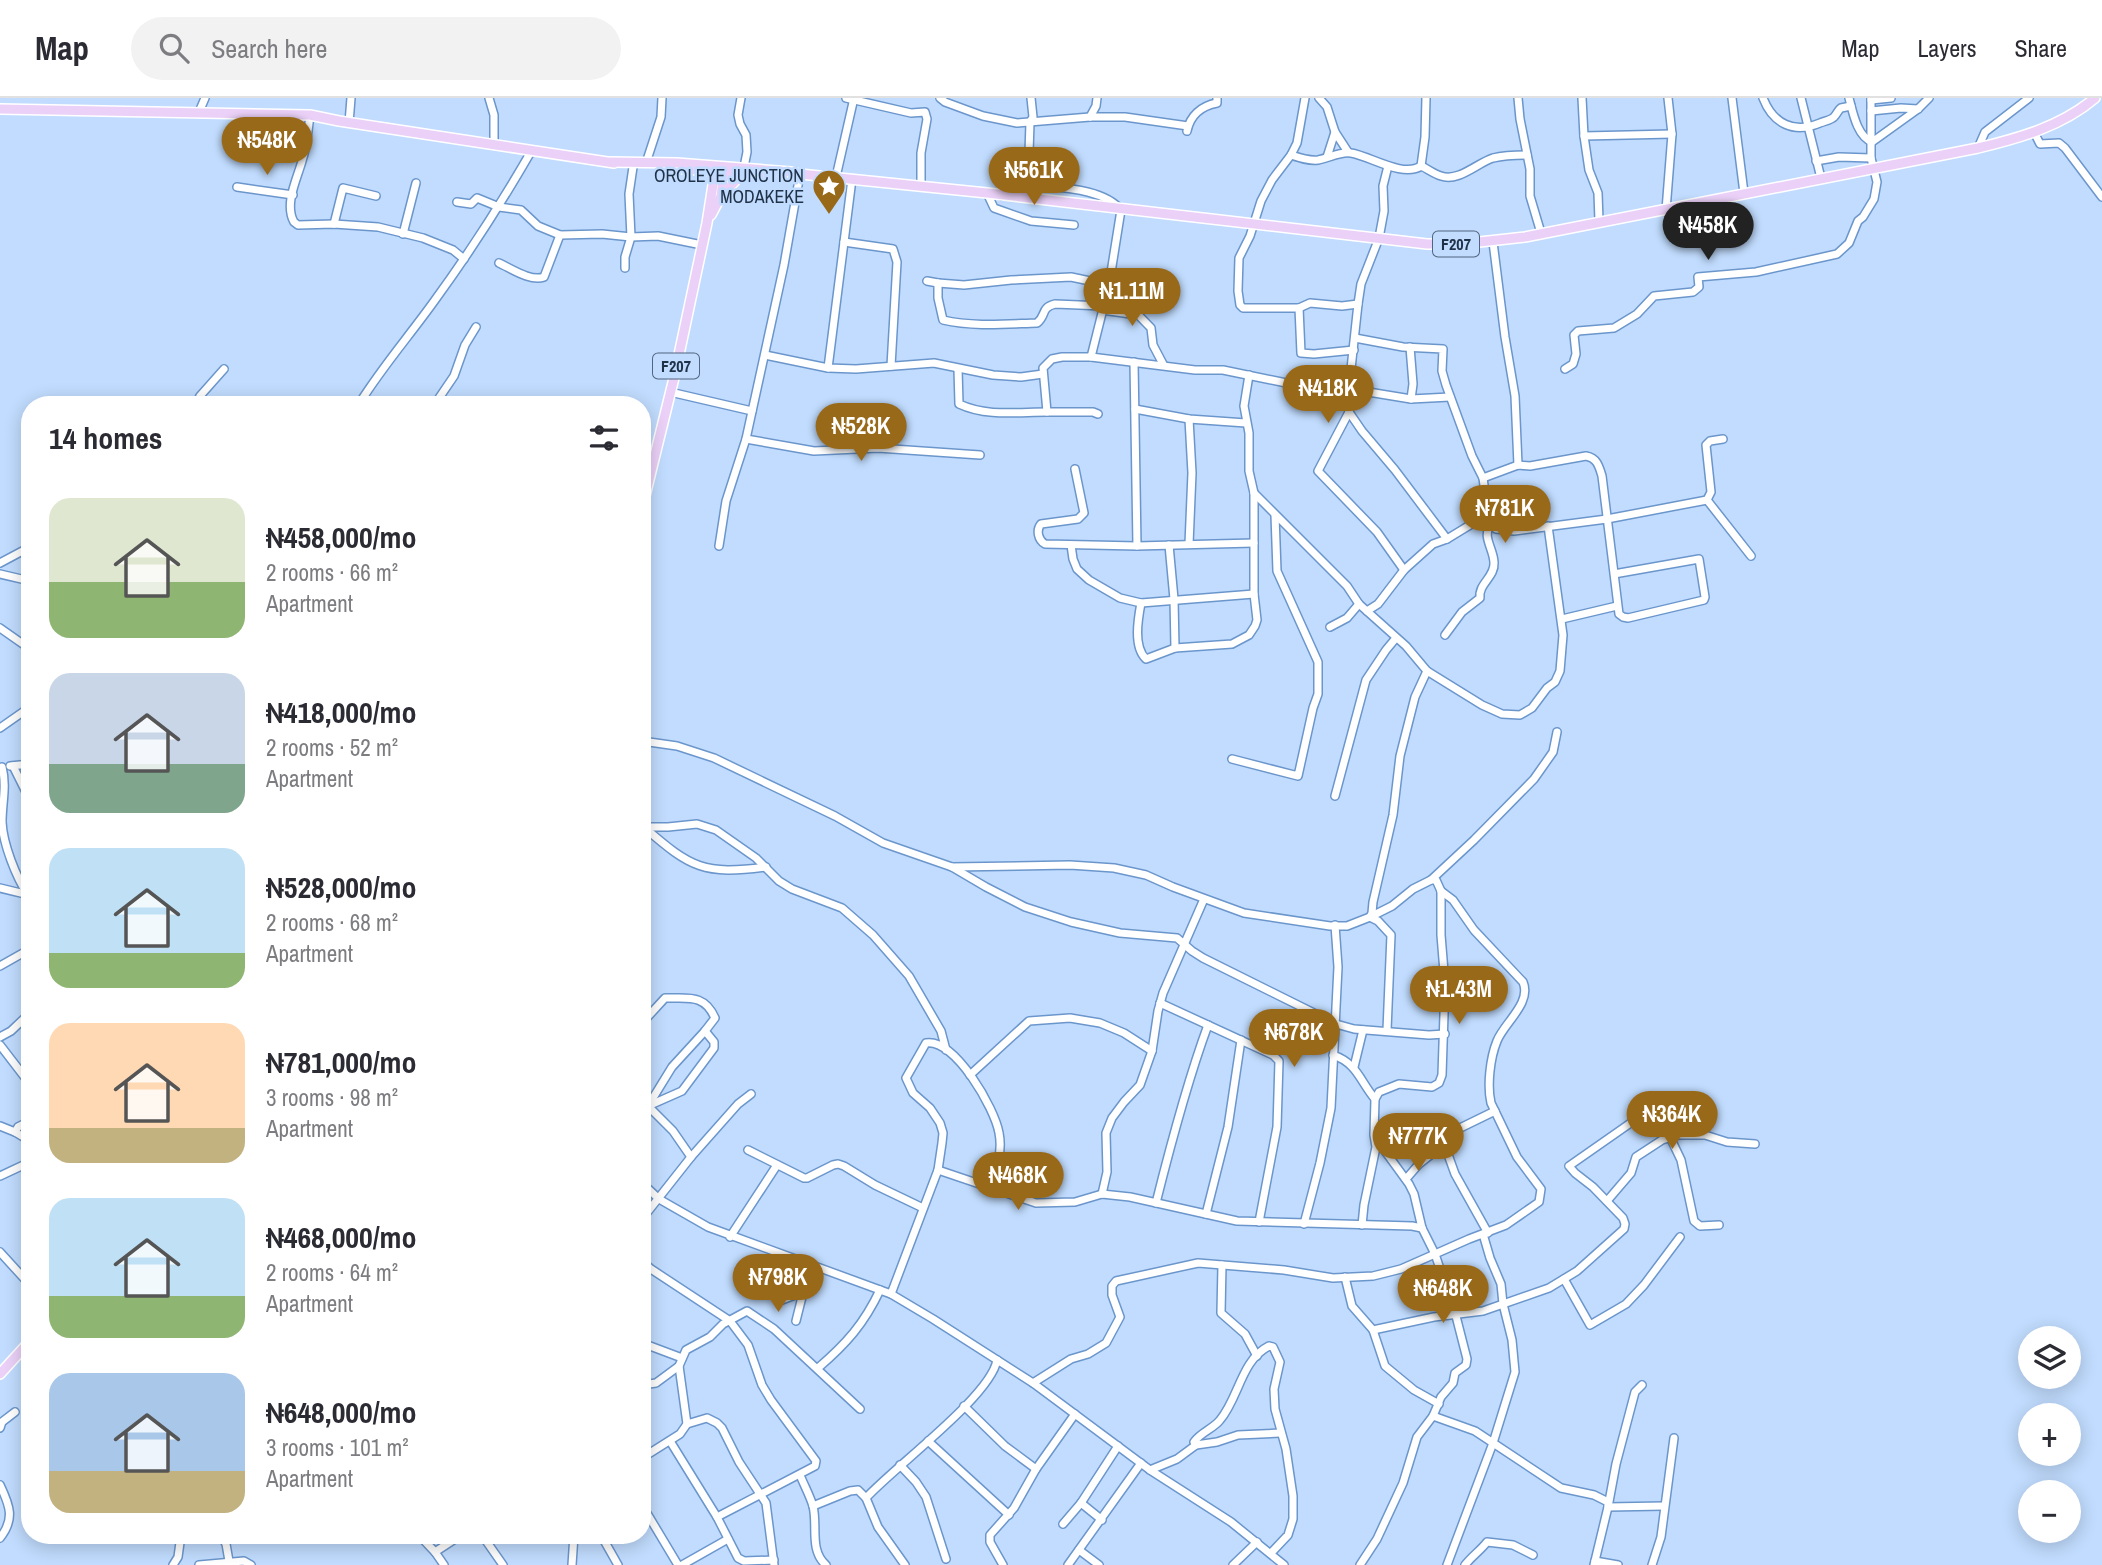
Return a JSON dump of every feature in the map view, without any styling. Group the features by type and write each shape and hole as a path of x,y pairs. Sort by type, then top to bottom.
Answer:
{"main road":[{"name":"F207","path":"611,162 720,168 753,174 852,178 1427,244 1461,244 1493,242 1666,210 1821,178 1872,163 1917,161 1978,148 2058,122 2095,98"},
{"name":"F207","path":"0,109 310,115 633,167 744,167 800,174"},
{"name":"F207","path":"651,471 707,223 712,186 720,168"},
{"name":"F207","path":"707,223 721,197 720,168"},
{"path":"686,169 700,173 712,186"},
{"path":"721,197 738,178 753,174"},
{"path":"0,1374 21,1351"}],"street":[{"path":"199,112 205,98"},
{"path":"349,123 351,98"},
{"path":"489,98 494,115 494,143"},
{"path":"646,163 661,117 662,98"},
{"path":"741,98 738,115 746,135 744,167"},
{"path":"940,98 944,102 992,118 1017,123 1125,117 1187,129 1195,114 1207,105 1217,103 1217,98"},
{"path":"1028,184 1030,122 1033,117 1031,98"},
{"path":"1090,117 1097,98"},
{"path":"1305,98 1301,130 1291,155 1272,180 1261,201 1250,236 1239,258 1240,305 1243,308 1299,308 1310,303 1342,306 1358,304"},
{"path":"1319,98 1327,107 1335,132 1348,152"},
{"path":"1421,166 1426,98"},
{"path":"1518,98 1530,169 1530,196 1541,233"},
{"path":"1582,98 1584,136 1590,170 1598,193 1599,221"},
{"path":"1666,210 1672,134 1668,98"},
{"path":"1732,98 1744,193"},
{"path":"1763,98 1772,114 1790,128 1809,128 1833,119 1841,108 1850,102 1864,139 1871,142"},
{"path":"1801,98 1821,178"},
{"path":"1565,369 1573,363 1576,354 1574,335 1578,331 1614,328 1637,314 1654,296 1696,290 1699,287 1698,277 1756,272 1837,254 1849,243 1857,221 1863,217 1874,199 1877,182 1872,163 1871,99 1891,98"},
{"path":"1917,98 1928,99"},
{"path":"1978,148 1985,132 2029,98"},
{"path":"836,177 851,99 911,113 925,112 927,119 921,153 920,187"},
{"path":"1871,142 1928,99"},
{"path":"1871,111 1918,109"},
{"path":"310,115 303,160 290,212 294,222 298,225 365,225 423,238 453,250 464,259"},
{"path":"1327,157 1335,132"},
{"path":"2034,132 2040,144 2062,145 2101,194"},
{"path":"1584,136 1672,134"},
{"path":"364,396 464,259 499,207 532,150"},
{"path":"1291,155 1315,160 1348,152 1408,170 1421,166"},
{"path":"1421,166 1442,177 1449,177 1462,174 1491,159 1507,155 1527,155"},
{"path":"1816,161 1839,157 1872,163"},
{"path":"1388,166 1383,186 1384,211 1379,238 1362,284 1358,304 1349,412 1318,471 1377,532 1404,570"},
{"path":"625,268 631,237 629,194 633,167"},
{"path":"719,546 726,501 746,439 785,265 800,174"},
{"path":"828,368 852,178"},
{"path":"403,234 416,183"},
{"path":"1002,196 1017,185 1028,184 1092,193 1115,203 1121,210 1109,285 1091,357"},
{"path":"237,187 293,195"},
{"path":"334,224 343,188 376,196"},
{"path":"987,193 994,208 1031,221 1074,225"},
{"path":"457,202 471,204 477,198 499,207 521,210 538,226 560,235 658,236 702,245"},
{"path":"499,263 535,279 542,279 560,235"},
{"path":"844,242 893,249 897,262 891,366"},
{"path":"1493,242 1515,396 1518,465"},
{"path":"927,281 964,285 1071,277 1109,285 1151,328 1153,345 1163,364"},
{"path":"938,284 943,320 952,323 1037,323 1044,310 1055,304 1102,308 1138,315"},
{"path":"1299,308 1301,353 1354,350"},
{"path":"441,396 454,376 465,345 476,327"},
{"path":"1355,338 1443,349 1442,371 1483,478 1488,514 1496,529 1514,531 1607,519 1707,500"},
{"path":"1410,346 1413,384 1411,399"},
{"path":"765,355 828,368 934,363 958,369 1021,377 1043,374"},
{"path":"1047,412 1043,368 1052,359 1062,357 1091,357 1223,370 1307,386 1332,379 1350,378"},
{"path":"1134,362 1137,546"},
{"path":"200,396 224,369"},
{"path":"958,369 959,404 979,412 1098,414"},
{"path":"1141,603 1138,645 1143,657 1149,660 1175,648 1232,644 1249,635 1257,620 1254,594 1254,494 1249,471 1250,433 1244,406 1249,375"},
{"path":"1350,389 1411,399 1450,397"},
{"path":"670,392 752,411"},
{"path":"1135,408 1189,419 1247,423"},
{"path":"1349,412 1447,539"},
{"path":"1189,419 1192,473 1189,544"},
{"path":"746,439 814,451 878,448 980,455"},
{"path":"1707,500 1711,492 1706,445 1710,441 1723,439"},
{"path":"1483,478 1518,465 1530,466 1586,456 1594,459 1602,476 1617,606 1619,614 1628,618 1704,600 1699,559 1614,574"},
{"path":"1075,468 1084,513 1078,519 1044,523 1039,527 1040,539 1045,544 1137,546 1254,543"},
{"path":"1254,494 1347,586 1359,604 1406,646 1427,671 1482,705 1502,714 1520,715 1532,708 1555,682 1560,671 1562,619 1548,526"},
{"path":"1707,500 1751,556"},
{"path":"1367,611 1378,604 1404,570 1433,544 1447,539 1488,514"},
{"path":"1232,759 1298,776 1312,708 1318,694 1318,662 1277,571 1275,515"},
{"path":"1445,635 1462,612 1479,598 1481,588 1494,570 1487,533 1492,525"},
{"path":"1071,545 1077,569 1089,580 1120,598 1141,603 1254,594"},
{"path":"1169,545 1175,648"},
{"path":"0,563 21,552"},
{"path":"0,573 21,579"},
{"path":"1330,627 1347,618 1359,604"},
{"path":"1562,619 1617,606"},
{"path":"0,628 21,643"},
{"path":"1335,796 1366,680 1396,638"},
{"path":"1370,917 1393,815 1400,756 1415,696 1427,671"},
{"path":"0,728 21,713"},
{"path":"952,867 1070,865 1114,868 1146,875 1244,913 1317,925 1347,926 1392,906 1413,889 1431,880 1534,779 1553,752 1557,732"},
{"path":"651,742 677,746 714,758 835,816 883,843 952,867 1025,907 1071,922 1120,933 1177,938 1203,958 1336,1024 1363,1030 1445,1034"},
{"path":"21,765 1,767 6,781 2,825 21,884"},
{"path":"13,766 21,782"},
{"path":"651,827 697,824 716,830 766,866 779,881 792,889 842,908 873,935 909,976 941,1031 946,1050"},
{"path":"651,834 675,855 706,869 736,871 766,866"},
{"path":"1362,1225 1376,1147 1375,1099 1379,1092 1399,1084 1432,1087 1439,1083 1442,1074 1445,984 1441,891 1438,883 1431,880"},
{"path":"0,888 21,893"},
{"path":"1033,1383 1070,1359 1088,1354 1106,1343 1120,1317 1112,1295 1112,1286 1116,1281 1198,1263 1345,1278 1373,1276 1401,1269 1506,1225 1539,1202 1541,1189 1517,1157 1489,1093 1493,1052 1498,1037 1524,999 1525,987 1474,930 1453,900 1441,891"},
{"path":"1102,1194 1107,1172 1105,1133 1112,1118 1140,1085 1152,1051 1160,1003 1204,899"},
{"path":"1370,917 1378,921 1391,936 1387,1030"},
{"path":"1304,1224 1331,1108 1338,967 1335,925"},
{"path":"0,966 21,954"},
{"path":"651,1013 665,998 699,999 715,1018 672,1067 651,1100"},
{"path":"1160,1003 1273,1055 1279,1061 1276,1127 1259,1223"},
{"path":"970,1075 1029,1021 1070,1018 1100,1023 1124,1033 1152,1051"},
{"path":"0,1037 21,1022"},
{"path":"1156,1203 1190,1073 1208,1025"},
{"path":"1354,1067 1363,1030"},
{"path":"651,1106 682,1091 714,1048 714,1042 705,1031"},
{"path":"1206,1214 1227,1126 1241,1040"},
{"path":"891,1294 938,1170 943,1133 940,1123 930,1108 913,1093 906,1078 926,1043 932,1042 946,1050 970,1075 991,1111 1000,1135 1000,1151 990,1187"},
{"path":"0,1045 21,1072"},
{"path":"1333,1055 1354,1067 1375,1099"},
{"path":"651,1208 691,1157 738,1104 751,1094"},
{"path":"1406,1180 1419,1164 1456,1130 1495,1111"},
{"path":"651,1114 673,1130 691,1157"},
{"path":"1373,1330 1483,1311 1549,1288 1577,1271 1624,1229 1625,1224 1607,1200 1569,1166 1632,1122"},
{"path":"0,1126 21,1136"},
{"path":"15,1132 21,1126"},
{"path":"1360,1565 1377,1539 1403,1483 1417,1437 1433,1416 1441,1397 1453,1384 1455,1373 1466,1365 1455,1314 1435,1254 1422,1228 1414,1194 1374,1135"},
{"path":"1607,1200 1632,1173 1636,1157 1670,1137 1705,1135 1718,1140 1755,1144"},
{"path":"1447,1565 1493,1443 1515,1372 1501,1284 1490,1258 1485,1234 1455,1174 1446,1149 1451,1136"},
{"path":"1670,1137 1681,1160 1694,1221 1700,1226 1719,1225"},
{"path":"748,1150 807,1178 832,1165 844,1166 875,1185 923,1208"},
{"path":"730,1237 777,1165"},
{"path":"0,1176 21,1166"},
{"path":"938,1170 1036,1203 1074,1202 1102,1194 1130,1197 1237,1221 1422,1228"},
{"path":"651,1191 684,1215 730,1237 891,1294 1033,1383 1141,1463 1231,1522 1284,1565"},
{"path":"1564,1279 1590,1325 1626,1304 1680,1237"},
{"path":"0,1252 21,1275"},
{"path":"796,1321 810,1265"},
{"path":"1222,1265 1221,1313 1245,1334 1257,1356"},
{"path":"651,1269 730,1321 748,1345 762,1385 771,1400 814,1457 815,1465 800,1475 785,1480 717,1517"},
{"path":"1345,1278 1352,1306 1373,1330 1385,1366 1414,1390 1439,1404"},
{"path":"782,1300 795,1295 805,1285"},
{"path":"818,1368 855,1334 880,1290"},
{"path":"687,1424 679,1367 686,1350 710,1337 718,1327 747,1311 774,1329 860,1409"},
{"path":"651,1346 682,1358"},
{"path":"1196,1445 1197,1437 1218,1423 1257,1356 1269,1346 1273,1347 1280,1362 1274,1389 1275,1409 1286,1449 1293,1519 1288,1535 1271,1553"},
{"path":"866,1498 964,1406 992,1376 997,1360"},
{"path":"651,1383 679,1367"},
{"path":"1618,1565 1595,1563 1616,1464 1635,1392 1642,1385"},
{"path":"964,1406 1006,1446 1036,1469"},
{"path":"0,1428 2,1422 15,1412"},
{"path":"1003,1565 989,1539 1009,1515 1036,1469 1075,1414"},
{"path":"1433,1416 1475,1431 1561,1488 1594,1494 1608,1502 1608,1507"},
{"path":"651,1453 680,1434 687,1424 707,1418 717,1423 739,1462 762,1494 769,1516 774,1562 740,1561 717,1517 670,1441"},
{"path":"1150,1469 1177,1459 1196,1445 1238,1435 1280,1433"},
{"path":"1652,1565 1661,1537 1674,1438"},
{"path":"928,1441 1009,1515"},
{"path":"1063,1524 1081,1503 1118,1446"},
{"path":"1068,1565 1141,1463"},
{"path":"900,1465 926,1497 946,1559"},
{"path":"800,1475 813,1506 815,1546 819,1559 826,1565"},
{"path":"0,1485 10,1513 9,1527 0,1538"},
{"path":"813,1506 858,1490 866,1498 878,1527 905,1565"},
{"path":"1081,1503 1102,1520"},
{"path":"1608,1507 1664,1506"},
{"path":"651,1519 680,1565 729,1539"},
{"path":"1233,1565 1257,1542"},
{"path":"1465,1565 1487,1542 1513,1545 1533,1555"},
{"path":"173,1565 178,1557 180,1544"},
{"path":"226,1544 229,1561"},
{"path":"427,1544 444,1565"},
{"path":"435,1552 447,1544"},
{"path":"488,1544 503,1565"},
{"path":"572,1565 573,1544"},
{"path":"606,1544 618,1565"},
{"path":"1079,1550 1098,1565"},
{"path":"199,1565 229,1561 244,1561 251,1565"}],"place":[{"name":"OROLEYE JUNCTION MODAKEKE","path":"829,216"}]}
